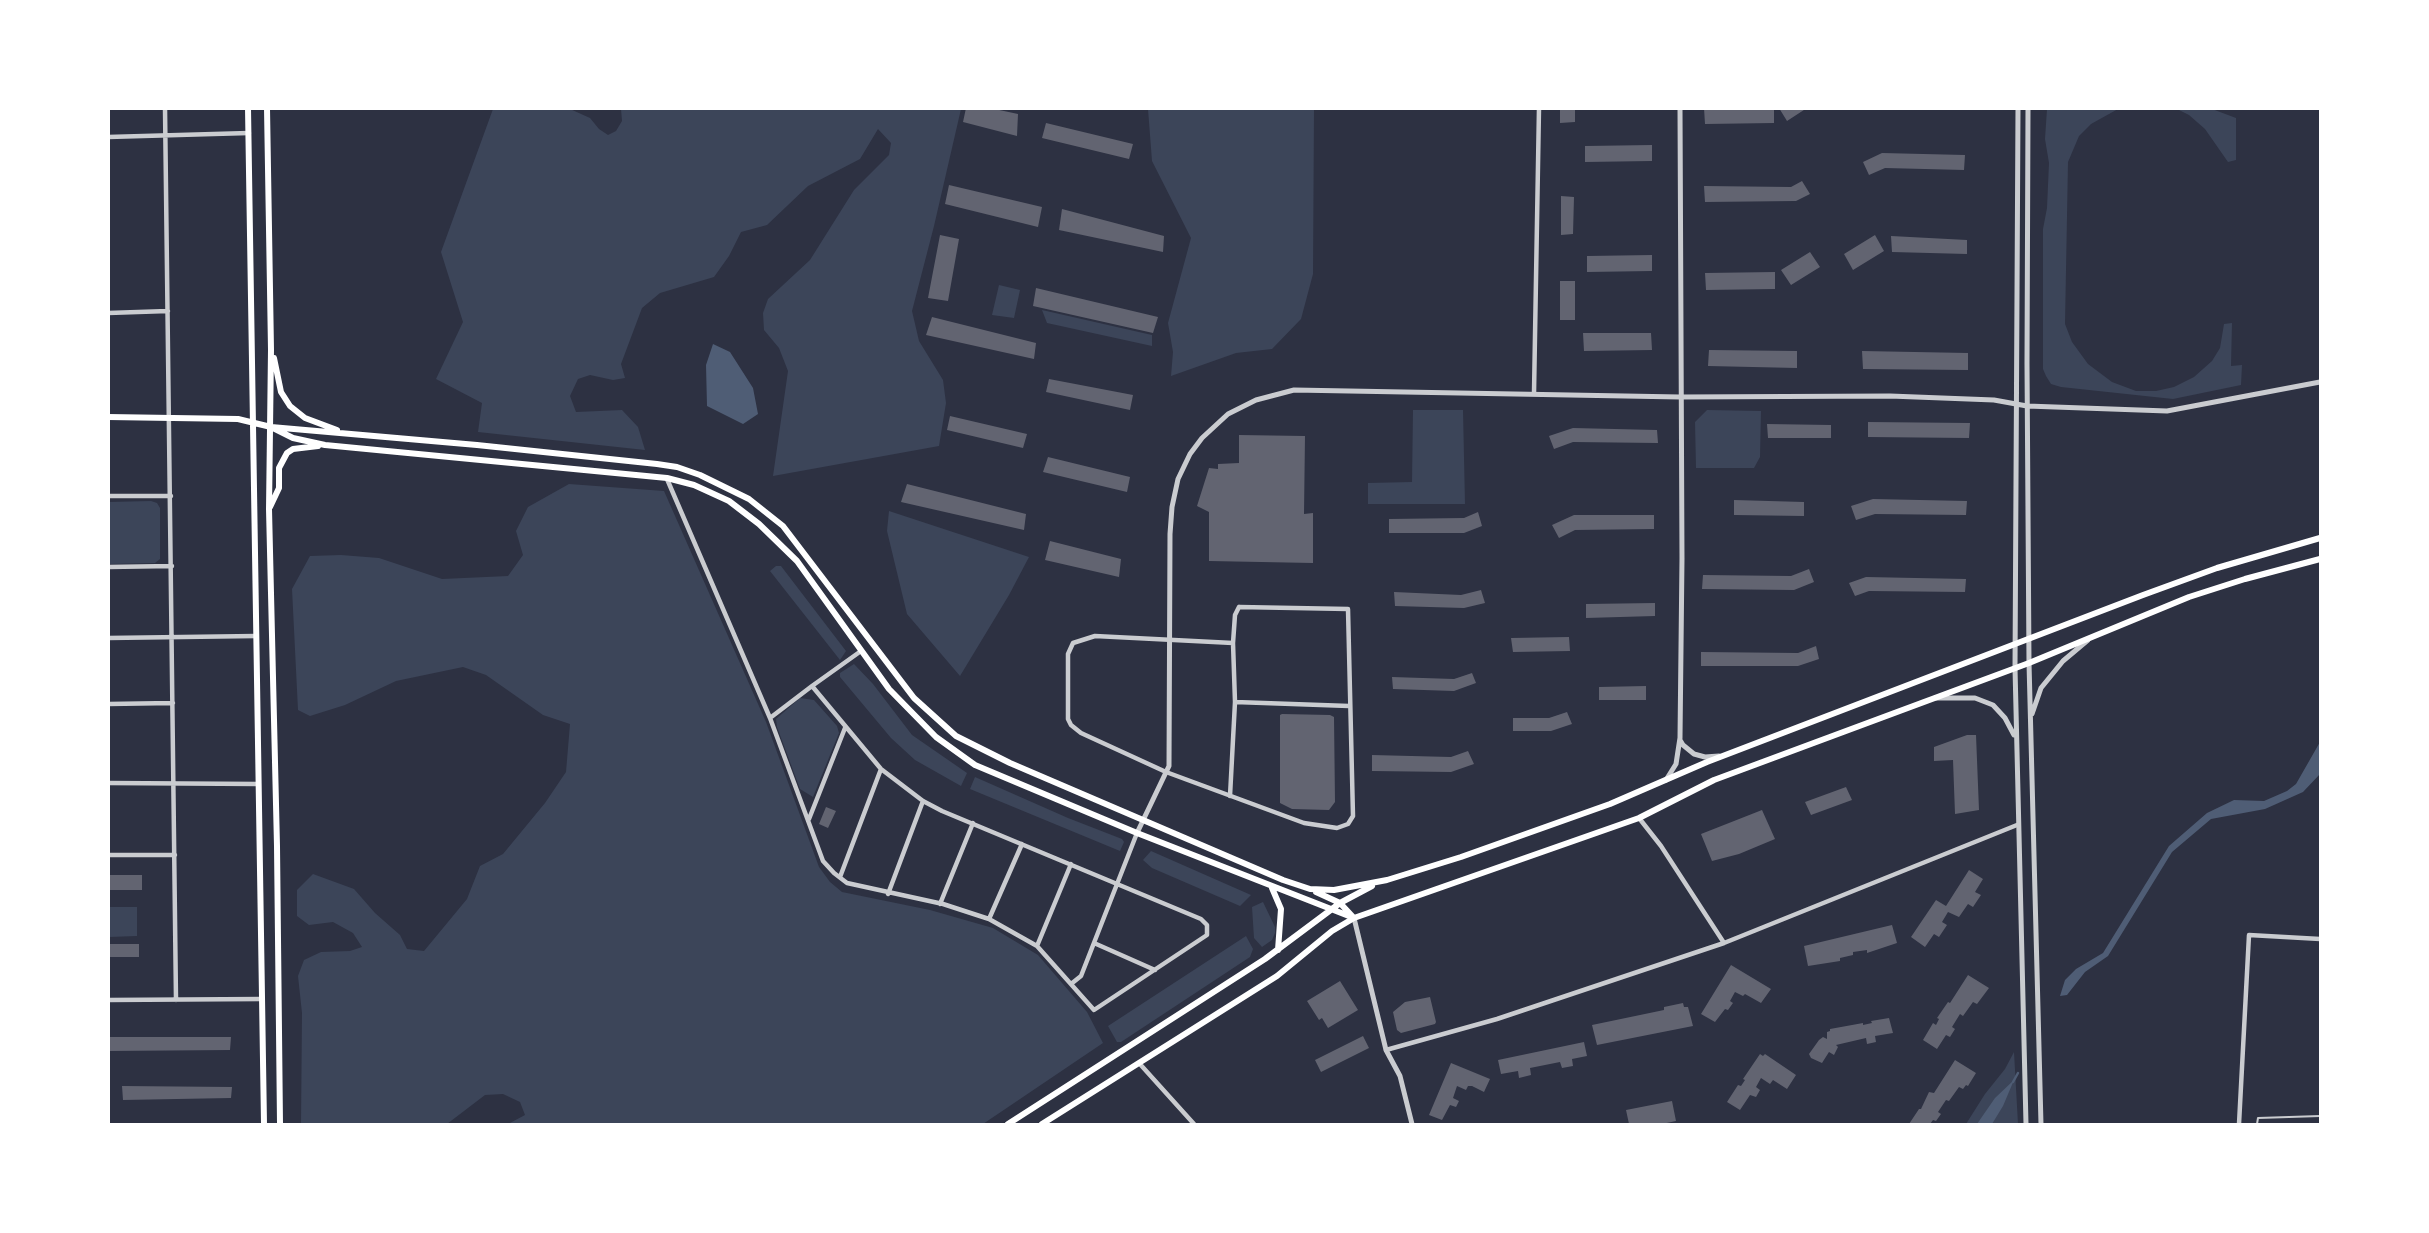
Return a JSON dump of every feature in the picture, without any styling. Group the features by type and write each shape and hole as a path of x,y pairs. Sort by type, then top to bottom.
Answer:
{"main road":[{"path":"248,108 264,1125"},
{"path":"267,108 271,350 269,509 277,832 280,1125"},
{"path":"271,350 281,392 290,406 305,418 344,433"},
{"path":"108,417 170,417 253,422 271,427 657,464 677,467 727,487 749,499 783,526 914,698 940,724 977,749 1340,903 1354,918"},
{"path":"271,427 293,438 325,445 667,478 694,485 729,500 759,524 797,561 889,689 936,737 975,765 1137,833 1354,918"},
{"path":"269,509 279,488 279,468 287,453 293,449 325,445"},
{"path":"1310,889 1334,890 1387,880 1461,857 1611,804 1722,756 2217,568 2320,538"},
{"path":"1042,1125 1277,976 1332,931 1354,918 1639,818 1714,780 2029,663 2200,594 2320,559"},
{"path":"1008,1125 1278,950 1340,903 1387,880"},
{"path":"1271,887 1281,909 1278,950"}],"street":[{"path":"165,108 176,1000"},
{"path":"1534,393 1539,108"},
{"path":"1666,780 1676,764 1680,738 1680,108"},
{"path":"2018,108 2015,668 2026,1125"},
{"path":"2028,108 2029,663 2041,1125"},
{"path":"108,137 249,133"},
{"path":"108,313 168,311"},
{"path":"1071,985 1081,976 1116,883 1169,766 1170,534 1178,479 1190,454 1202,438 1228,414 1256,400 1294,390 1681,397 1890,396 1994,400 2027,406 2167,411 2320,382"},
{"path":"667,478 770,718 824,861 839,877 847,883 940,904 989,919 1037,946 1094,1010 1207,935 1208,925 1201,919 923,801 881,769 812,686"},
{"path":"108,496 171,496"},
{"path":"108,567 172,566"},
{"path":"1230,796 1235,702 1233,643 1235,615 1239,607 1348,609 1353,816 1348,824 1337,828 1304,823 1230,796 1166,772 1082,733 1071,725 1068,719 1068,654 1073,643 1095,636 1233,643"},
{"path":"108,638 256,636"},
{"path":"2030,720 2041,688 2063,662 2091,638"},
{"path":"770,718 861,651"},
{"path":"1933,698 1975,698 1993,705 2005,718 2016,738"},
{"path":"1235,702 1349,706"},
{"path":"108,704 173,703"},
{"path":"808,820 845,728"},
{"path":"1680,738 1683,746 1694,754 1705,757 1722,756"},
{"path":"839,877 881,769"},
{"path":"108,783 258,784"},
{"path":"888,894 923,801"},
{"path":"1639,818 1661,846 1724,943"},
{"path":"940,904 973,824"},
{"path":"1387,1050 1509,1015 1724,943 2017,825"},
{"path":"989,919 1022,844"},
{"path":"108,855 175,855"},
{"path":"1037,946 1071,864"},
{"path":"1354,918 1387,1050 1400,1076 1412,1125"},
{"path":"2239,1125 2249,935 2320,939"},
{"path":"1094,943 1155,970"},
{"path":"108,1000 262,999"},
{"path":"1139,1063 1194,1125"}],"lane":[{"path":"2258,1125 2258,1118 2320,1116"}],"shaded area":[{"path":"493,109 570,109 590,118 608,135 616,131 622,121 621,109 961,109 912,311 919,341 943,380 946,403 939,446 773,476 788,371 779,348 764,330 763,313 768,299 810,260 854,190 889,155 891,143 878,129 860,159 808,186 767,225 741,232 714,277 660,293 642,308 621,364 625,378 613,380 590,375 578,379 570,396 576,412 622,410 638,427 645,450 478,432 482,403 436,379 463,322 441,252"},
{"path":"1148,109 1314,109 1313,274 1301,319 1272,349 1236,353 1171,376 1173,352 1168,323 1191,238 1152,161"},
{"path":"2047,109 2118,109 2091,124 2079,136 2068,162 2065,324 2072,342 2088,364 2112,382 2136,391 2156,391 2174,387 2194,377 2212,361 2220,348 2224,324 2232,323 2231,366 2242,365 2241,385 2173,399 2051,384 2043,369 2043,229 2049,163 2045,139"},
{"path":"2177,109 2212,109 2236,118 2236,160 2228,162 2205,129"},
{"path":"999,285 1020,290 1014,318 992,315"},
{"path":"1042,310 1152,335 1152,346 1047,323"},
{"path":"713,344 730,352 753,388 758,414 743,424 707,406 706,365"},
{"path":"1413,410 1463,410 1465,504 1368,504 1368,483 1412,482"},
{"path":"1707,410 1761,411 1760,457 1754,468 1696,468 1695,422"},
{"path":"569,484 664,491 766,722 819,867 830,882 842,892 930,910 993,928 1038,955 1087,1012 1103,1043 983,1124 508,1124 525,1115 520,1102 503,1094 485,1095 447,1124 301,1124 302,1013 298,976 304,960 321,952 350,951 362,947 353,933 333,922 309,925 297,916 297,890 313,874 354,889 375,913 400,935 407,949 424,951 467,899 480,866 503,854 545,803 566,772 570,724 543,715 486,675 463,667 396,681 345,705 310,716 298,710 292,589 310,556 379,558 442,579 508,576 523,555 516,531 528,507"},
{"path":"109,502 157,503 160,508 160,559 155,563 109,564"},
{"path":"889,511 1029,557 960,676 907,614 887,531"},
{"path":"781,566 846,651 840,660 770,571"},
{"path":"854,664 912,735 967,773 961,786 915,760 891,738 840,677 840,673"},
{"path":"800,698 814,700 837,726 839,733 813,797 800,789 777,727 776,719"},
{"path":"2320,742 2320,774 2303,792 2265,809 2211,819 2172,852 2108,956 2085,972 2067,995 2060,996 2065,980 2076,969 2103,953 2169,846 2207,813 2234,800 2264,801 2287,791 2296,784"},
{"path":"975,777 1122,839 1124,842 1120,851 970,789"},
{"path":"1151,851 1251,895 1240,906 1152,868 1143,860"},
{"path":"1263,902 1275,927 1275,933 1272,940 1262,947 1254,938 1252,907"},
{"path":"109,907 137,907 137,936 109,937"},
{"path":"1246,936 1253,949 1250,957 1121,1042 1117,1042 1108,1026"},
{"path":"2014,1052 2018,1124 1966,1124 2005,1069"},
{"path":"2014,1080 1992,1124 1977,1124 1995,1098"}],"building":[{"path":"966,108 990,108 1018,114 1017,136 963,122"},
{"path":"1560,108 1575,108 1575,122 1560,123"},
{"path":"1704,108 1774,108 1774,123 1705,124"},
{"path":"1779,108 1807,108 1787,121"},
{"path":"1046,123 1133,144 1129,159 1042,138"},
{"path":"1652,145 1652,161 1585,162 1585,146"},
{"path":"1882,153 1965,155 1964,170 1885,168 1869,175 1863,162"},
{"path":"1802,181 1810,194 1796,201 1705,202 1704,186 1791,187"},
{"path":"949,185 1042,207 1038,227 945,204"},
{"path":"1561,196 1574,197 1573,234 1561,235"},
{"path":"1062,209 1164,236 1163,252 1059,230"},
{"path":"940,235 959,239 948,301 928,298"},
{"path":"1875,235 1884,251 1853,270 1844,254"},
{"path":"1891,236 1967,240 1967,254 1892,252"},
{"path":"1810,252 1820,267 1791,285 1781,270"},
{"path":"1652,255 1652,271 1587,272 1587,256"},
{"path":"1775,272 1775,289 1706,290 1705,273"},
{"path":"1560,281 1575,281 1575,320 1560,320"},
{"path":"1036,288 1158,317 1153,333 1033,306"},
{"path":"932,317 1036,343 1034,359 926,335"},
{"path":"1583,333 1651,333 1652,350 1584,351"},
{"path":"1709,350 1797,351 1797,368 1708,366"},
{"path":"1862,351 1968,353 1968,370 1863,369"},
{"path":"1049,379 1133,395 1130,410 1046,392"},
{"path":"950,416 1027,434 1023,448 947,430"},
{"path":"1868,422 1970,423 1969,438 1868,437"},
{"path":"1767,424 1831,425 1831,438 1768,438"},
{"path":"1573,428 1657,430 1658,443 1573,442 1554,449 1549,436"},
{"path":"1239,435 1305,436 1304,514 1313,513 1313,563 1209,561 1209,512 1197,506 1209,468 1218,469 1218,464 1239,463"},
{"path":"1048,457 1130,477 1127,492 1043,472"},
{"path":"907,484 1026,514 1024,530 901,502"},
{"path":"1873,499 1967,501 1966,515 1875,514 1856,520 1851,506"},
{"path":"1734,500 1804,502 1804,516 1734,515"},
{"path":"1478,512 1482,526 1464,533 1389,533 1389,519 1464,518"},
{"path":"1574,515 1654,515 1654,529 1575,530 1559,538 1552,525"},
{"path":"1050,541 1121,559 1119,577 1045,560"},
{"path":"1809,569 1814,582 1794,590 1702,589 1703,575 1791,576"},
{"path":"1866,577 1966,579 1965,592 1869,591 1855,596 1849,583"},
{"path":"1481,590 1485,603 1464,608 1395,606 1394,592 1461,595"},
{"path":"1655,603 1655,616 1586,618 1586,604"},
{"path":"1569,637 1570,651 1513,652 1511,638"},
{"path":"1816,646 1819,659 1798,666 1701,666 1701,652 1798,653"},
{"path":"1472,673 1476,683 1454,691 1393,689 1392,677 1454,679"},
{"path":"1646,686 1646,700 1599,700 1599,687"},
{"path":"1567,712 1572,724 1551,731 1513,731 1513,718 1549,718"},
{"path":"1282,714 1334,717 1335,802 1329,810 1292,809 1280,803"},
{"path":"1967,735 1976,735 1979,810 1955,814 1953,760 1934,761 1934,747"},
{"path":"1468,751 1474,764 1451,772 1372,771 1372,755 1451,757"},
{"path":"1846,787 1852,800 1811,815 1805,802"},
{"path":"826,807 836,811 828,828 819,824"},
{"path":"1762,810 1775,839 1739,854 1712,861 1701,834"},
{"path":"1969,870 1983,879 1975,892 1981,895 1973,907 1968,904 1959,917 1948,912 1942,922 1947,925 1939,937 1934,934 1925,947 1911,937 1936,900 1946,906"},
{"path":"108,875 142,875 142,890 108,890"},
{"path":"1892,925 1897,943 1867,953 1867,950 1853,952 1853,955 1840,958 1840,961 1808,966 1804,946"},
{"path":"108,944 139,944 139,957 108,957"},
{"path":"1731,965 1771,989 1761,1003 1735,992 1730,1001 1733,1003 1715,1022 1701,1014"},
{"path":"1968,975 1989,988 1977,1004 1973,1002 1963,1016 1960,1014 1952,1027 1955,1029 1950,1037 1946,1035 1937,1049 1923,1040 1933,1023 1936,1025 1939,1019 1937,1018"},
{"path":"1340,981 1358,1010 1328,1028 1322,1018 1319,1020 1307,1001"},
{"path":"1430,997 1435,1024 1401,1033 1397,1030 1393,1012 1405,1002"},
{"path":"1683,1003 1684,1007 1688,1007 1693,1026 1597,1045 1592,1025 1664,1010 1664,1007"},
{"path":"1889,1018 1893,1033 1875,1036 1876,1042 1867,1044 1866,1038 1836,1045 1838,1047 1834,1055 1829,1052 1822,1063 1811,1058 1809,1054 1819,1040 1823,1037 1827,1039 1830,1029 1863,1025"},
{"path":"1363,1036 1369,1048 1321,1072 1315,1060"},
{"path":"108,1037 231,1037 230,1050 108,1051"},
{"path":"1584,1042 1587,1056 1572,1059 1573,1066 1562,1068 1560,1062 1530,1068 1531,1075 1519,1078 1518,1071 1501,1074 1498,1060"},
{"path":"1760,1054 1765,1054 1796,1075 1787,1089 1773,1080 1770,1084 1761,1078 1756,1087 1760,1090 1756,1097 1750,1095 1740,1110 1727,1102 1738,1085 1741,1086"},
{"path":"1955,1060 1976,1073 1968,1086 1963,1089 1959,1087 1949,1101 1946,1100 1936,1121 1933,1120 1930,1124 1909,1124 1921,1109 1929,1092 1934,1093"},
{"path":"1451,1063 1490,1079 1484,1092 1472,1086 1468,1086 1466,1090 1457,1086 1453,1098 1459,1101 1456,1107 1450,1105 1442,1120 1429,1115"},
{"path":"122,1086 232,1087 231,1098 123,1100"},
{"path":"1672,1101 1676,1121 1662,1124 1629,1124 1626,1110"}],"waterway":[{"path":"2013,1082 2018,1073"}]}
